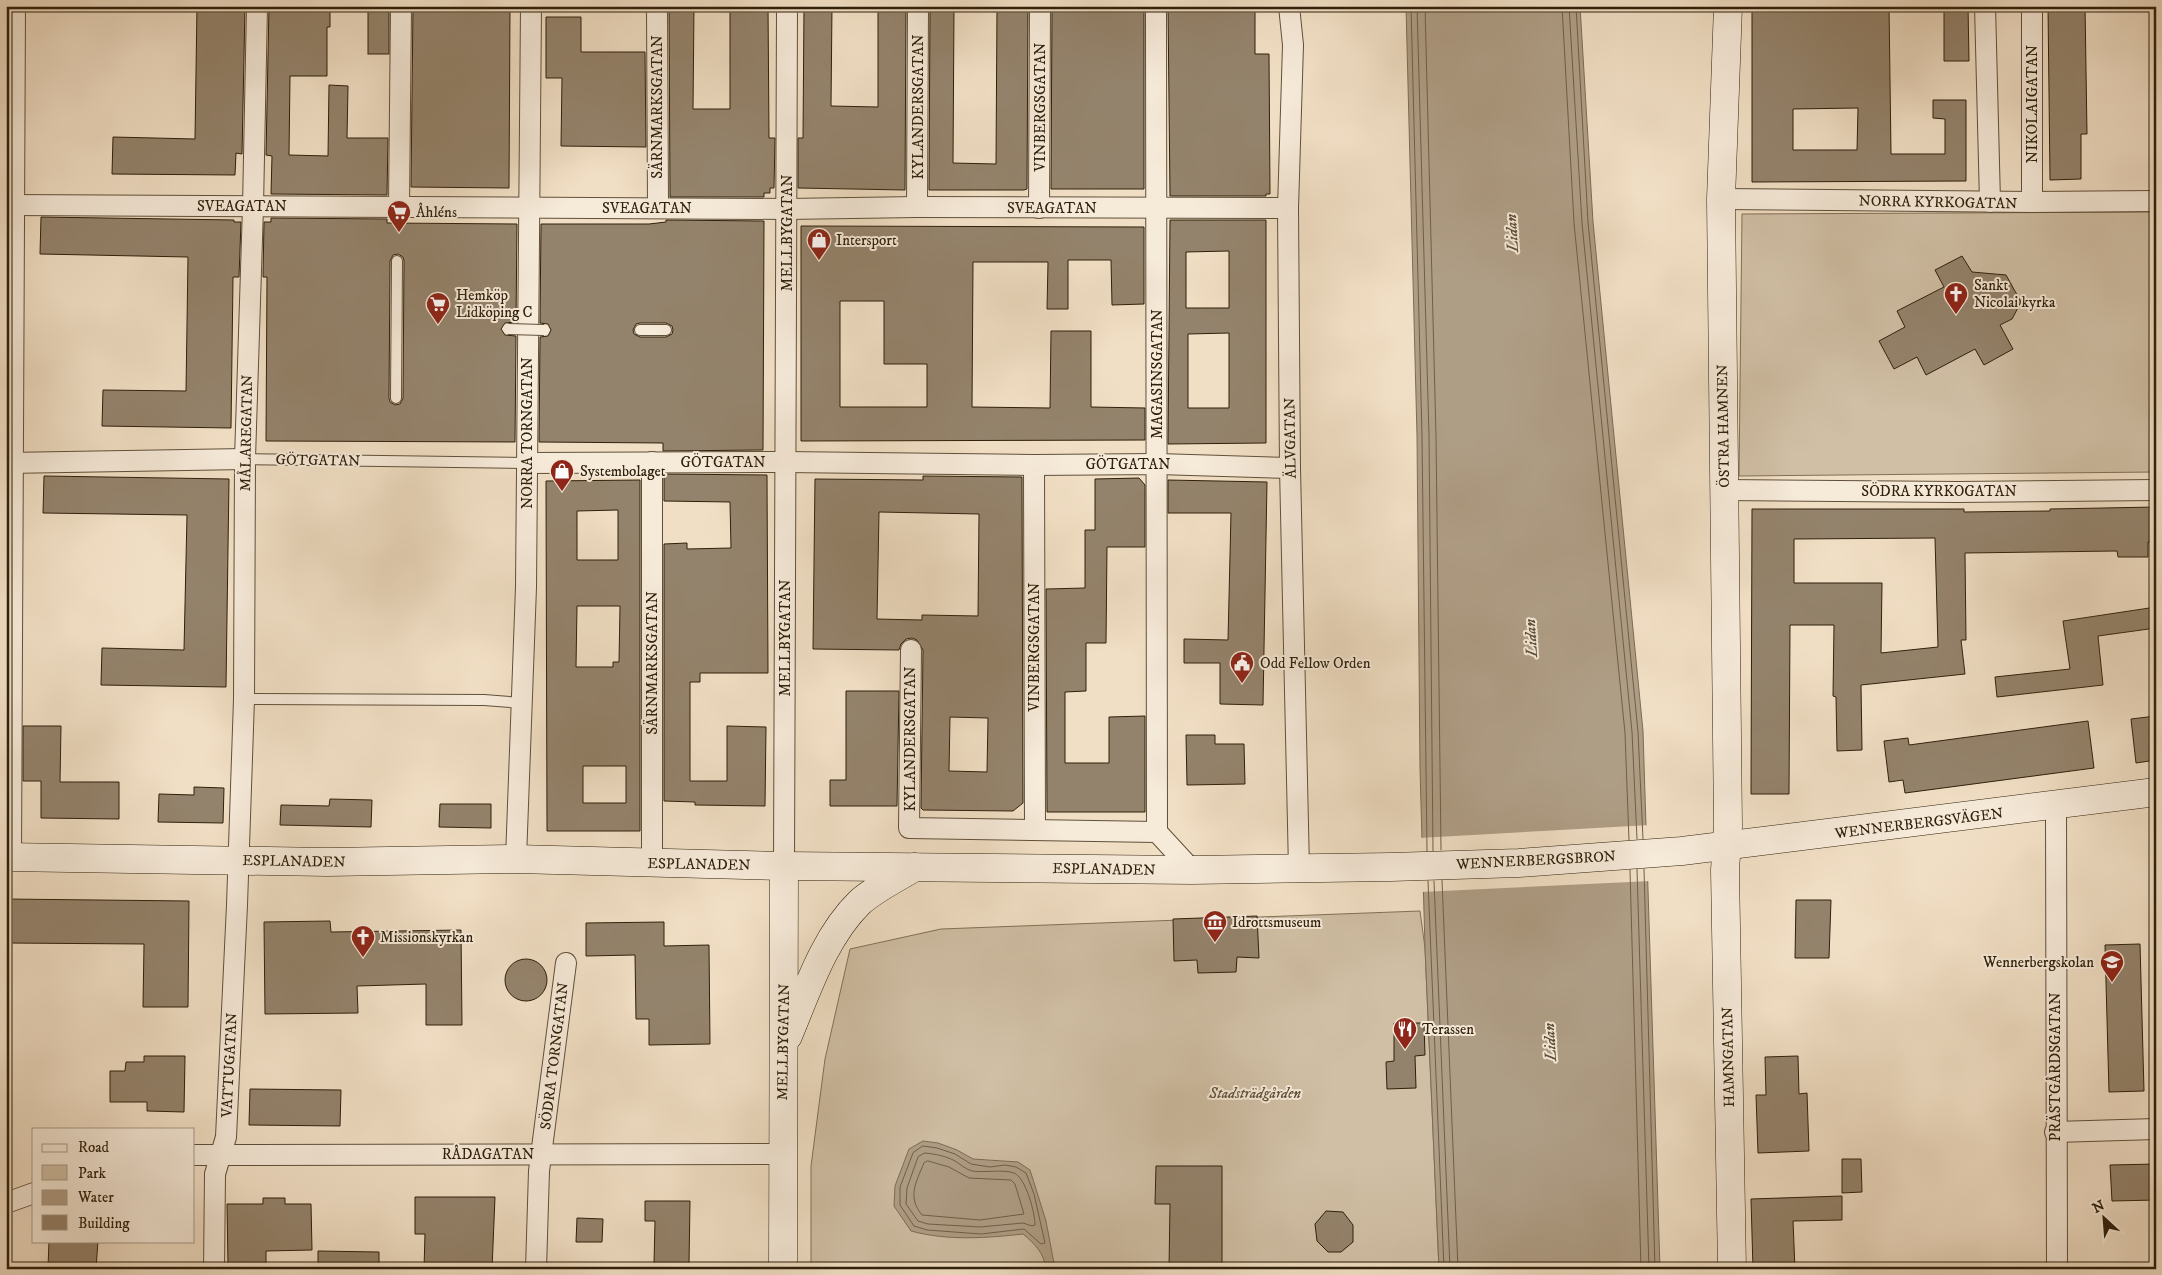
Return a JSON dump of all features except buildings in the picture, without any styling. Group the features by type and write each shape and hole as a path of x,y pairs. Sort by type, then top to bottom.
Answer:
{"street":[{"path":"9,857 9,463 15,6"},
{"name":"MÅLAREGATAN","path":"239,860 244,698 245,459 253,207 256,6"},
{"path":"399,207 401,6"},
{"name":"NORRA TORNGATAN","path":"516,859 526,587 532,6"},
{"name":"SÄRNMARKSGATAN","path":"657,6 658,208"},
{"name":"MELLBYGATAN","path":"783,1269 788,6"},
{"name":"KYLANDERSGATAN","path":"917,207 918,6"},
{"name":"VINBERGSGATAN","path":"1039,208 1040,6"},
{"name":"MAGASINSGATAN","path":"1156,6 1157,832"},
{"name":"ÄLVGATAN","path":"1289,6 1292,45 1288,208 1290,468 1299,869"},
{"name":"ÖSTRA HAMNEN","path":"1727,846 1721,200 1728,6"},
{"path":"1985,6 1990,202"},
{"name":"NIKOLAIGATAN","path":"2032,6 2032,202"},
{"name":"NORRA KYRKOGATAN","path":"1721,200 2156,201"},
{"name":"SVEAGATAN","path":"11,205 787,209 917,207 1288,208"},
{"name":"GÖTGATAN","path":"9,463 245,459"},
{"name":"SÄRNMARKSGATAN","path":"652,462 652,864"},
{"name":"GÖTGATAN","path":"527,464 785,462 1034,465 1158,464 1290,468"},
{"name":"VINBERGSGATAN","path":"1034,465 1035,829"},
{"name":"SÖDRA KYRKOGATAN","path":"1723,490 1957,492 2156,490"},
{"name":"KYLANDERSGATAN","path":"910,650 910,828 1035,829"},
{"name":"WENNERBERGSVÄGEN","path":"1682,851 2056,806 2156,792"},
{"name":"PRÄSTGÅRDSGATAN","path":"2056,806 2055,1132 2057,1269"},
{"path":"1035,829 1157,832 1192,870"},
{"name":"HAMNGATAN","path":"1727,846 1725,870 1732,1269"},
{"name":"WENNERBERGSBRON","path":"1391,867 1519,863 1682,851"},
{"name":"ESPLANADEN","path":"9,857 327,862 516,859 652,864 1192,870 1391,867"},
{"name":"VATTUGATAN","path":"214,1269 215,1174 226,1136 239,860"},
{"path":"783,1048 828,947 845,918 862,901 915,867"},
{"name":"SÖDRA TORNGATAN","path":"536,1269 539,1172 566,962"},
{"path":"2055,1132 2156,1129"},
{"name":"RÅDAGATAN","path":"195,1155 782,1154"},
{"path":"6,1203 32,1194"}],"lane":[{"path":"396,398 397,261"},
{"path":"508,330 544,330"},
{"path":"640,330 666,330"},
{"name":"GÖTGATAN","path":"245,459 527,464"},
{"path":"244,698 484,700 522,703"}],"green space":[{"path":"2156,212 2156,472 1739,476 1742,214"},
{"name":"Stadsträdgården","path":"1420,911 1425,948 1439,1269 811,1269 811,1166 825,1059 850,949 941,929"}],"water":[{"name":"Lidan","path":"1406,6 1580,6 1593,222 1643,731 1660,1269 1439,1269 1425,948 1420,768 1417,436"},
{"path":"923,1141 938,1143 957,1150 973,1159 1018,1162 1030,1170 1046,1221 1055,1269 1046,1269 1038,1249 1023,1234 953,1237 911,1231 894,1206 895,1186 909,1149"}],"pier":[{"path":"1650,825 1651,881 1421,892 1419,838"}],"place":[{"name":"Åhléns","path":"399,233"},
{"name":"Intersport","path":"819,261"},
{"name":"Sankt Nicolai kyrka","path":"1956,315"},
{"name":"Hemköp Lidköping C","path":"438,325"},
{"name":"Systembolaget","path":"562,492"},
{"name":"Odd Fellow Orden","path":"1242,684"},
{"name":"Idrottsmuseum","path":"1215,943"},
{"name":"Missionskyrkan","path":"363,958"},
{"name":"Wennerbergskolan","path":"2112,983"},
{"name":"Terassen","path":"1405,1050"}]}
